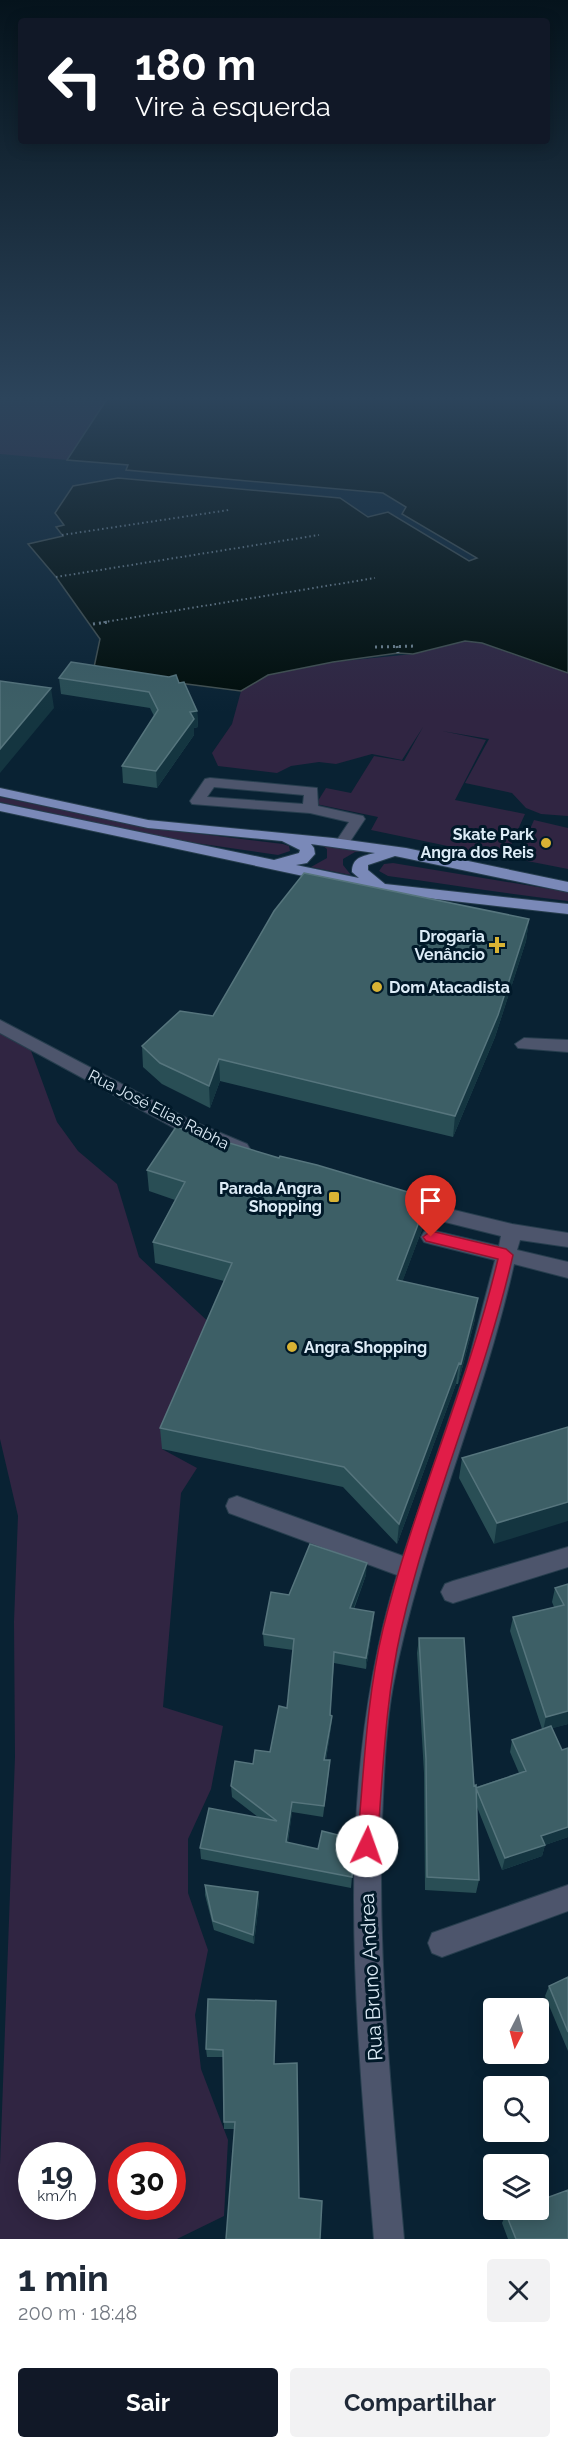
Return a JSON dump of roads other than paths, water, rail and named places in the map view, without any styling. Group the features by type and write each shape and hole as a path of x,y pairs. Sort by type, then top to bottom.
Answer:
{"main road":[{"path":"0,792 148,824 342,843 406,853 568,887"},
{"path":"0,807 383,888 568,909"},
{"path":"252,861 292,863 302,860 307,854 307,848 299,843 268,834"},
{"path":"383,888 364,877 360,872 360,865 373,857 406,853"}],"street":[{"path":"310,809 312,791 210,782 197,801 310,809 358,819 342,843"},
{"name":"Rua José Elias Rabha","path":"0,1026 186,1126 255,1155"},
{"path":"524,1044 568,1046"},
{"path":"389,1200 512,1231 568,1240"},
{"name":"Rua Bruno Andrea","path":"389,2239 367,1952 366,1867 372,1765 380,1691 392,1629 409,1569 492,1316 512,1231"},
{"path":"431,1237 568,1270"},
{"path":"237,1506 409,1569"},
{"path":"453,1592 568,1557"},
{"path":"442,1943 568,1898"}],"place":[{"name":"Skate Park Angra dos Reis","path":"546,843"},
{"name":"Drogaria Venâncio","path":"497,945"},
{"name":"Dom Atacadista","path":"377,987"},
{"name":"Parada Angra Shopping","path":"334,1197"},
{"name":"Angra Shopping","path":"292,1347"}]}
